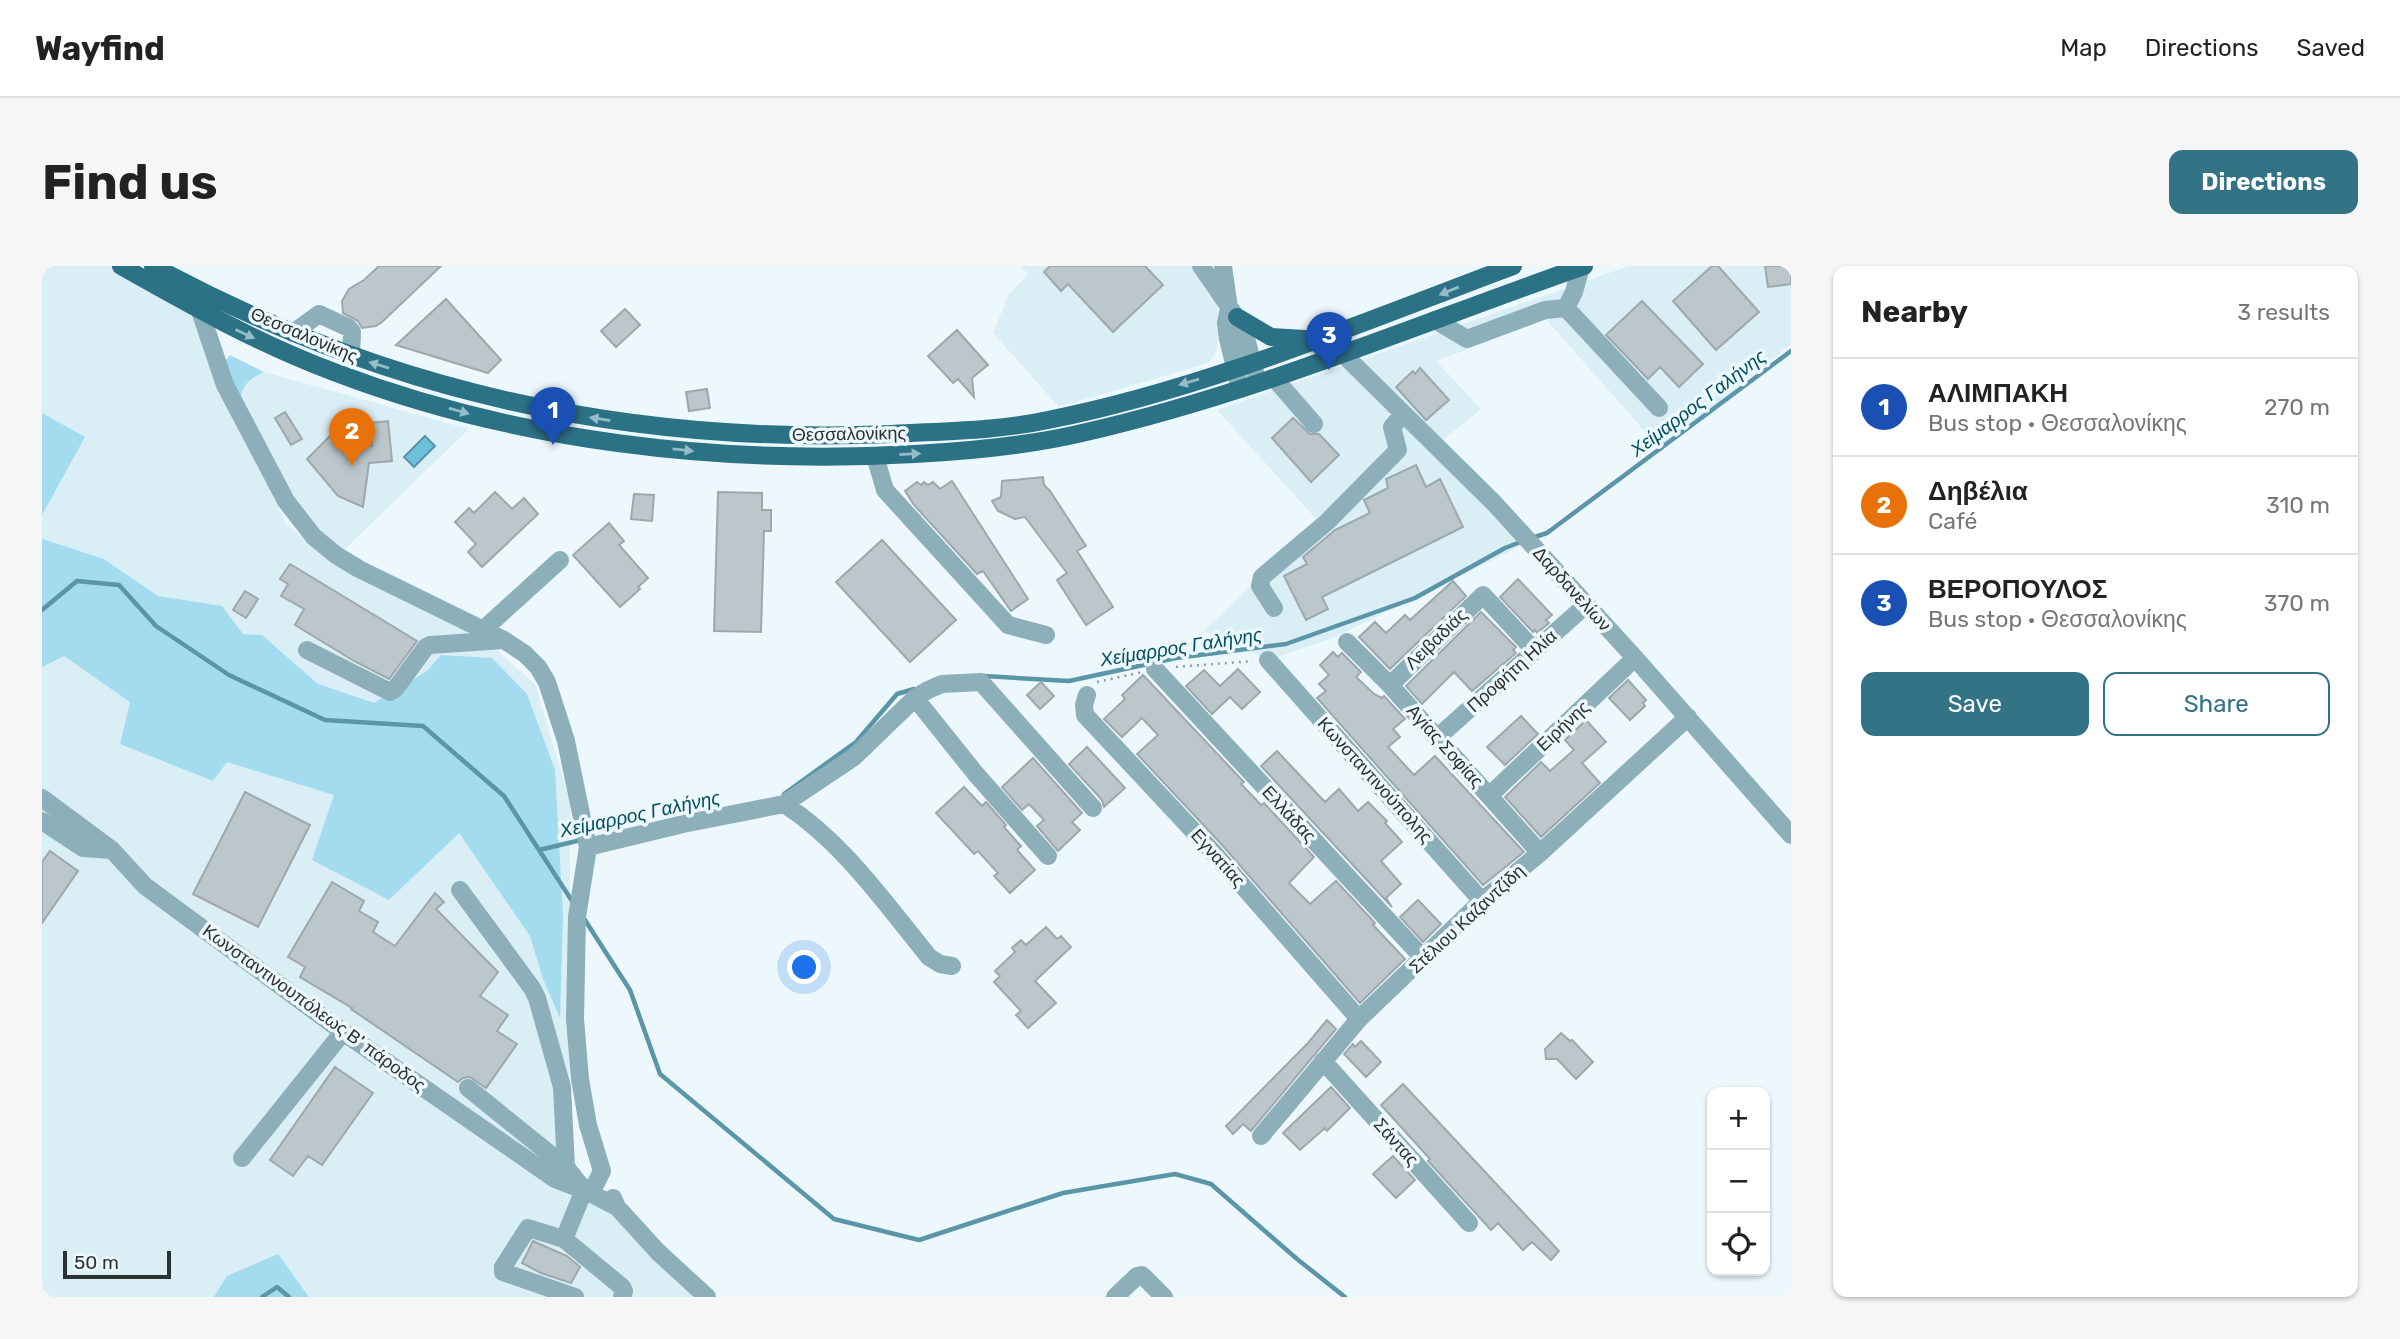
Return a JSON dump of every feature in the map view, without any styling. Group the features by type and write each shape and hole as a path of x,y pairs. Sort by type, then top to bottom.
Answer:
{"main road":[{"name":"Θεσσαλονίκης","path":"121,266 200,311 264,342 335,372 470,415 616,442 702,452 774,456 875,456 968,451 1026,444 1129,422 1240,389 1343,354 1583,266"},
{"name":"Θεσσαλονίκης","path":"153,266 235,308 293,333 351,356 473,393 593,418 685,430 786,436 933,432 1043,421 1127,400 1244,365 1513,266"},
{"path":"1233,312 1271,337 1319,338"}],"street":[{"path":"1201,266 1245,332 1240,389"},
{"path":"1223,266 1233,312"},
{"path":"1566,308 1583,266"},
{"path":"1435,320 1467,339 1545,310 1566,308"},
{"path":"1566,308 1658,408"},
{"path":"200,311 225,385 269,471 297,518 314,537 359,569 504,640 525,654 538,667 547,682 566,741 588,848 577,917 575,1019 580,1079 588,1125 602,1171 564,1239"},
{"path":"293,333 319,314 349,328 352,332 351,356"},
{"name":"Δαρδανελίων","path":"1343,354 1494,503 1791,835"},
{"path":"1244,365 1266,380 1314,424"},
{"path":"1274,608 1260,586 1262,578 1327,522 1398,450 1392,427 1403,414"},
{"path":"875,456 886,489 1008,625 1046,635"},
{"path":"484,629 560,560"},
{"name":"Λειβαδιάς","path":"1390,685 1483,595 1535,651"},
{"name":"Προφήτη Ηλία","path":"1438,737 1586,605"},
{"path":"307,650 390,692 430,645 504,640"},
{"name":"Αγίας Σοφίας","path":"1347,642 1438,737 1540,853"},
{"name":"Ειρήνης","path":"1490,795 1635,658"},
{"name":"Κωνσταντινούπολης","path":"1268,660 1482,901"},
{"name":"Ελλάδας","path":"1155,669 1424,959"},
{"path":"588,848 683,824 784,804 854,757 915,698 942,684 981,682 1093,808"},
{"name":"Εγνατίας","path":"1087,695 1085,715 1214,853 1359,1019"},
{"path":"915,698 975,773 1048,856"},
{"name":"Στέλιου Καζαντζίδη","path":"1261,1136 1359,1019 1482,901 1540,853 1688,717"},
{"name":"Κωνσταντινουπόλεως Β' πάροδος","path":"42,799 112,850 145,886 343,1032 555,1179 594,1182 658,1252 707,1297"},
{"path":"784,804 822,832 847,858 929,957 940,964 952,966"},
{"path":"45,828 83,848 112,850"},
{"path":"460,890 537,998 562,1087 566,1167"},
{"path":"242,1158 343,1032"},
{"name":"Σάντας","path":"1323,1061 1469,1223"},
{"path":"468,1088 566,1167 594,1182"},
{"path":"575,1297 502,1270 528,1228 564,1239 622,1287 622,1297"},
{"path":"1115,1297 1137,1276 1142,1275 1164,1297"}],"shaded area":[{"path":"42,266 139,266 192,299 285,523 352,576 480,636 535,684 570,801 569,1178 713,1297 42,1297"},
{"path":"1021,266 1211,266 1221,332 1215,354 1208,363 1059,407 993,333 1009,294 1028,274"},
{"path":"1629,266 1791,266 1791,344 1661,450 1546,319 1436,361 1481,409 1440,442 1531,541 1333,638 1268,660 1204,631 1318,521 1217,410"},
{"path":"230,355 264,372 247,384 240,403 225,361"},
{"path":"264,372 469,429 343,551 303,520 240,403 240,394 251,377"},
{"path":"42,413 85,437 42,515"},
{"path":"425,436 435,446 414,467 404,457"},
{"path":"42,539 104,559 158,596 222,606 243,634 262,635 318,684 374,703 427,671 441,655 492,658 527,694 555,770 563,916 560,1018 543,979 530,936 459,833 389,900 312,860 334,795 227,762 213,781 120,744 130,702 64,656 42,667"},
{"path":"278,1254 309,1297 214,1297 227,1276"}],"building":[{"path":"379,266 441,266 382,322 376,326 362,328 358,321 343,313 342,301 349,289"},
{"path":"1050,266 1145,266 1163,285 1113,332 1068,284 1061,291 1044,272"},
{"path":"1712,266 1718,266 1759,312 1716,350 1673,301"},
{"path":"1765,266 1791,266 1791,284 1768,287"},
{"path":"446,299 501,360 488,373 396,345"},
{"path":"1642,301 1703,364 1679,387 1660,367 1648,379 1606,335"},
{"path":"625,309 640,325 616,347 601,331"},
{"path":"957,330 988,365 972,378 974,397 958,379 953,383 928,356"},
{"path":"1420,368 1449,400 1426,420 1396,387"},
{"path":"707,389 710,408 689,411 686,392"},
{"path":"285,412 302,439 291,445 275,418"},
{"path":"1293,418 1310,434 1319,434 1339,455 1311,482 1272,438"},
{"path":"388,421 392,461 369,463 363,507 338,496 307,459 332,434 372,446 370,423"},
{"path":"1416,465 1426,487 1440,479 1463,527 1322,597 1328,609 1306,620 1284,576 1307,564 1303,557 1335,530 1370,513 1364,500 1388,488 1386,479"},
{"path":"1043,477 1044,485 1086,546 1077,551 1113,607 1086,625 1057,580 1067,573 1025,517 1015,519 998,511 992,501 1001,497 1002,481"},
{"path":"952,481 1028,599 1011,611 983,571 977,574 914,505 905,491 917,482 928,485 933,482 940,489"},
{"path":"495,492 512,509 524,498 538,514 482,567 468,552 476,544 455,522 469,508 474,513"},
{"path":"718,492 762,493 762,510 771,510 771,531 764,531 761,632 714,631"},
{"path":"634,494 654,495 652,521 631,519"},
{"path":"609,523 624,541 619,545 648,578 620,607 573,555"},
{"path":"882,540 956,620 910,662 836,582"},
{"path":"290,564 417,641 389,679 295,625 304,609 281,596 288,584 280,579"},
{"path":"1518,579 1552,615 1546,620 1549,623 1537,633 1500,597"},
{"path":"1453,581 1466,596 1390,669 1359,637 1375,622 1386,633 1405,615 1410,620"},
{"path":"245,591 258,599 246,618 233,610"},
{"path":"1481,612 1516,647 1513,650 1516,653 1472,691 1454,672 1422,704 1406,686"},
{"path":"1333,652 1338,657 1342,653 1361,672 1356,677 1374,694 1382,698 1384,696 1405,719 1393,729 1400,737 1388,747 1414,775 1435,756 1524,852 1483,885 1317,698 1326,691 1319,684 1329,675 1320,665"},
{"path":"1238,669 1260,692 1242,709 1230,697 1212,714 1186,686 1204,670 1220,686"},
{"path":"1143,675 1244,782 1241,784 1261,805 1264,803 1314,857 1289,883 1310,904 1336,881 1405,959 1360,1003 1223,846 1137,754 1158,735 1142,718 1122,737 1104,719 1125,699 1122,695"},
{"path":"1628,680 1646,700 1643,703 1645,706 1630,720 1609,698"},
{"path":"1041,682 1054,696 1040,709 1027,695"},
{"path":"1521,716 1538,734 1505,765 1487,747"},
{"path":"1586,720 1606,742 1582,763 1600,783 1541,837 1505,797 1541,762 1550,771 1574,750 1565,740"},
{"path":"1087,747 1125,788 1104,807 1102,800 1069,764"},
{"path":"1277,751 1325,802 1339,789 1358,811 1368,802 1387,821 1385,823 1402,842 1381,861 1401,884 1386,898 1392,907 1261,766"},
{"path":"1033,758 1082,813 1072,822 1080,830 1058,851 1037,826 1044,820 1029,804 1022,810 1002,787"},
{"path":"964,787 982,806 986,802 1006,825 1004,827 1021,846 1017,850 1035,870 1010,893 994,876 998,873 978,851 974,854 936,813"},
{"path":"245,792 310,825 258,927 193,894"},
{"path":"50,851 78,871 42,923 42,862"},
{"path":"332,882 364,901 359,911 378,922 373,932 395,946 435,893 444,902 436,909 498,972 480,996 508,1015 497,1031 517,1044 486,1088 470,1077 458,1082 352,1008 300,977 305,967 288,957"},
{"path":"1418,900 1441,924 1423,942 1400,917"},
{"path":"1046,927 1057,939 1061,936 1071,947 1035,981 1056,1003 1028,1028 1016,1015 1021,1011 994,982 1000,976 995,971 1015,952 1012,948 1021,940 1026,945"},
{"path":"1327,1020 1336,1029 1251,1131 1243,1124 1233,1134 1226,1126 1308,1043"},
{"path":"1561,1033 1572,1040 1593,1062 1576,1079 1557,1059 1546,1059 1545,1049"},
{"path":"1361,1041 1381,1062 1366,1077 1344,1054 1353,1044 1355,1047"},
{"path":"335,1067 373,1093 322,1165 308,1156 293,1176 270,1160"},
{"path":"1403,1084 1559,1251 1551,1260 1532,1242 1523,1250 1498,1223 1491,1230 1428,1161 1430,1159 1381,1105"},
{"path":"1331,1087 1350,1108 1327,1131 1325,1128 1300,1150 1283,1133"},
{"path":"1393,1156 1415,1180 1396,1198 1373,1174"},
{"path":"533,1241 567,1256 580,1267 571,1283 522,1263"}],"waterway":[{"name":"Χείμαρρος Γαλήνης","path":"1532,538 1547,533 1791,351"},
{"name":"Χείμαρρος Γαλήνης","path":"984,676 1069,681 1176,658 1286,644 1415,598 1505,548 1523,541"},
{"name":"Χείμαρρος Γαλήνης","path":"42,610 77,581 119,585 156,626 229,675 325,720 423,726 504,796 574,904"},
{"name":"Χείμαρρος Γαλήνης","path":"784,794 856,742 897,694 914,689"},
{"name":"Χείμαρρος Γαλήνης","path":"539,850 581,840"},
{"name":"Χείμαρρος Γαλήνης","path":"583,917 630,990 660,1074 834,1219 919,1240 1063,1193 1175,1174 1211,1184 1345,1297"},
{"path":"262,1297 277,1287 289,1297"}],"place":[{"name":"ΒΕΡΟΠΟΥΛΟΣ","path":"1329,370"},
{"name":"ΑΛΙΜΠΑΚΗ","path":"553,445"},
{"name":"Δηβέλια","path":"352,466"}]}
